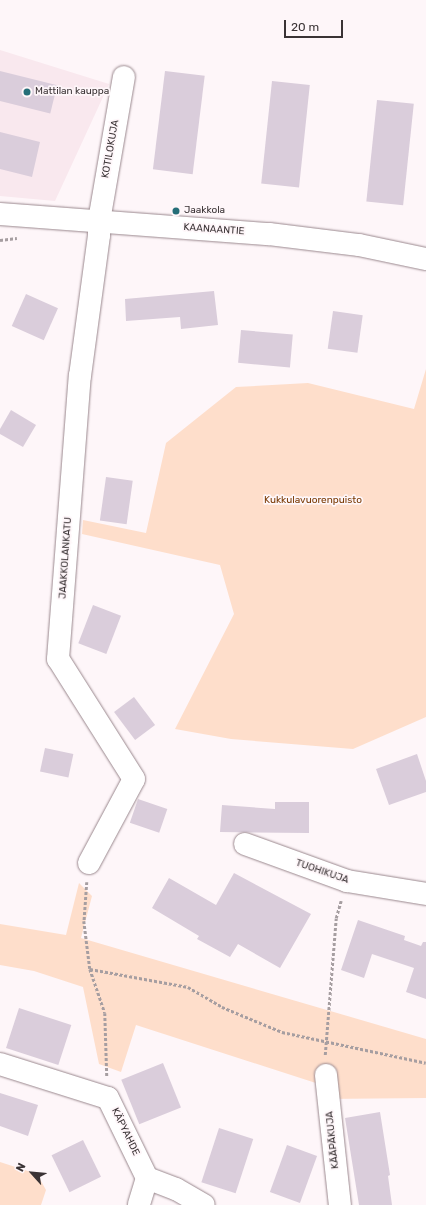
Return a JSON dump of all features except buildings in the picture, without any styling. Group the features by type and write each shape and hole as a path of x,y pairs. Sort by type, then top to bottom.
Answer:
{"street":[{"name":"KOTILOKUJA","path":"99,221 124,77"},
{"name":"KAANAANTIE","path":"0,214 269,234 359,245 426,259"},
{"name":"JAAKKOLANKATU","path":"89,864 134,779 58,658 80,376 100,235 99,221"},
{"name":"TUOHIKUJA","path":"245,844 347,881 426,894"},
{"name":"KÄPYAHDE","path":"0,1064 108,1098 147,1178"},
{"name":"KÄÄPÄKUJA","path":"326,1075 340,1205"},
{"path":"139,1205 147,1178 176,1189 204,1205"}],"path":[{"path":"89,864 84,921 90,969 106,1013 108,1098"},
{"path":"326,1075 325,1040 336,918 347,881"},
{"path":"90,969 114,975 188,987 256,1024 282,1032 325,1040 426,1063"}],"shaded area":[{"path":"0,50 109,84 55,201 0,196"}],"green space":[{"name":"Kukkulavuorenpuisto","path":"426,369 426,717 353,749 231,739 175,729 234,614 220,565 82,534 83,520 146,533 166,443 236,387 308,383 414,409"},
{"path":"79,883 92,896 81,938 426,1039 426,1098 325,1099 322,1085 136,1025 121,1072 99,1064 83,987 34,971 0,965 0,924 66,935"},
{"path":"0,1162 37,1174 46,1190 41,1205 0,1205"}],"place":[{"name":"Mattilan kauppa","path":"27,92"},
{"name":"Jaakkola","path":"176,211"}]}
